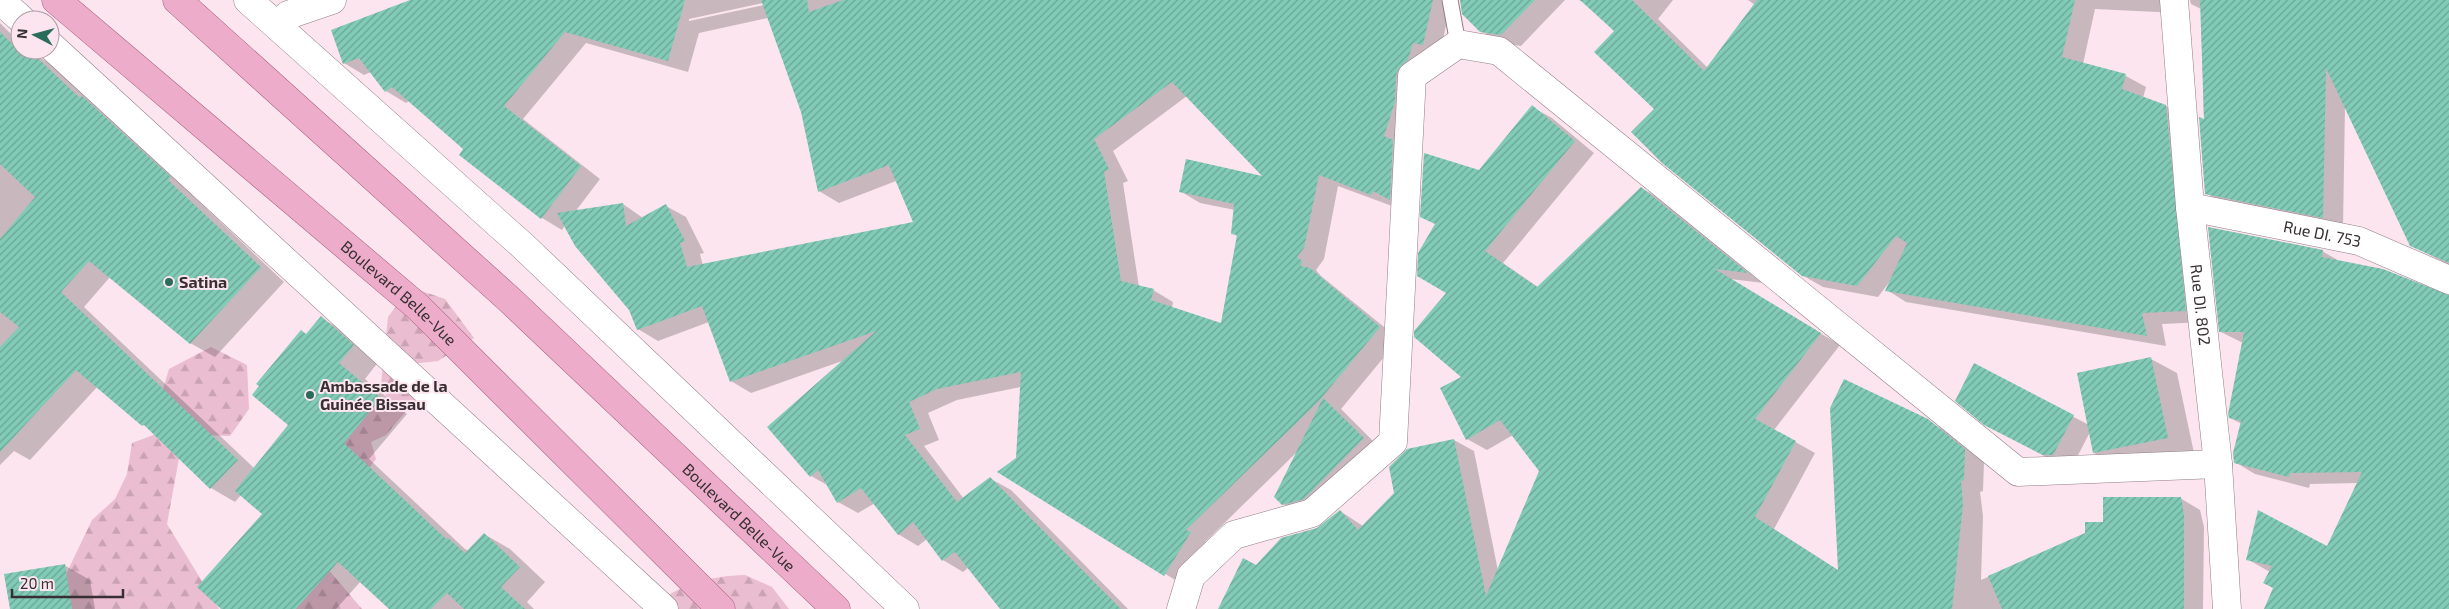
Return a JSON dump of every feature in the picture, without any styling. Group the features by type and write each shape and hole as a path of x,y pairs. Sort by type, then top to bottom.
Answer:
{"main road":[{"name":"Boulevard Belle-Vue","path":"56,0 418,307 721,609"},
{"name":"Boulevard Belle-Vue","path":"178,0 504,295 836,609"}],"street":[{"path":"0,0 11,10"},
{"path":"248,0 284,13 523,246 906,609"},
{"path":"284,13 332,0"},
{"name":"Rue DI. 802","path":"2174,0 2190,206 2218,464 2227,609"},
{"path":"1181,609 1191,576 1234,535 1312,513 1393,442 1412,76 1458,44 1499,51 2018,472 2218,464"},
{"path":"60,55 664,609"},
{"name":"Rue DI. 753","path":"2190,206 2359,241 2449,280"}],"lane":[{"path":"1450,0 1458,44"}],"green space":[{"path":"410,287 445,299 474,338 438,361 411,364 417,398 386,435 371,442 376,459 353,489 327,568 362,609 247,609 342,425 389,402 381,385 388,317"},
{"path":"211,347 247,365 249,409 230,436 200,435 186,420 167,524 219,609 59,609 58,591 92,520 115,499 127,474 132,443 156,434 163,389 169,369"},
{"path":"745,575 772,587 789,609 652,609 672,593 695,583 720,577"}],"building":[{"path":"410,0 685,0 668,61 565,32 504,106 581,166 541,219 459,155 463,149 392,87 385,92 359,58 343,64 331,30"},
{"path":"761,0 807,0 809,12 843,0 1433,0 1423,45 1413,43 1408,60 1399,68 1396,75 1395,102 1384,136 1393,140 1390,200 1373,191 1371,195 1319,175 1304,248 1297,257 1302,261 1301,266 1310,268 1380,327 1319,401 1186,530 1191,532 1164,576 997,472 1016,458 1021,372 937,389 909,402 920,429 905,435 957,502 990,477 1121,609 1000,609 955,552 942,561 913,522 898,535 861,488 837,503 818,470 810,477 767,427 876,331 730,382 702,306 637,330 629,310 575,246 557,213 623,203 626,226 666,204 685,241 680,243 687,267 913,222 889,165 818,192 801,112","holes":["1172,82 1262,176 1186,159 1179,192 1234,204 1231,234 1237,235 1221,323 1151,300 1154,289 1121,281 1104,172 1109,169 1094,139"]},
{"path":"1460,0 1535,0 1501,35 1480,32 1462,14"},
{"path":"1580,0 1632,0 1704,71 1757,0 2075,0 2062,57 2126,74 2122,89 2166,105 2186,311 2142,313 2147,336 1885,291 1907,243 1896,236 1857,286 1802,276 1662,163 1631,132 1654,109 1594,52 1614,31"},
{"path":"2200,0 2449,0 2449,263 2410,246 2326,68 2323,218 2205,194 2199,117 2204,119"},
{"path":"0,32 10,42 10,60 40,60 80,98 82,96 171,177 168,180 261,267 190,344 89,261 61,292 238,460 210,489 144,425 142,426 76,370 0,452 0,347 19,327 0,312 0,239 35,197 0,164"},
{"path":"1532,105 1575,141 1485,251 1537,287 1641,187 1748,273 1715,269 1821,333 1755,419 1796,441 1755,517 1838,570 1830,408 1844,379 1928,419 1965,449 1964,480 1961,481 1963,504 1952,609 1218,609 1243,558 1256,565 1281,538 1317,528 1340,510 1358,530 1394,493 1389,467 1407,449 1454,439 1486,596 1539,471 1500,420 1466,440 1440,388 1461,377 1414,337 1414,331 1446,293 1417,276 1418,253 1435,224 1420,217 1424,153 1479,170"},
{"path":"2208,227 2323,250 2322,257 2383,269 2449,295 2449,609 2264,609 2273,588 2263,583 2272,566 2246,560 2258,510 2327,546 2362,472 2290,473 2289,477 2234,463 2233,453 2241,421 2229,418 2228,414 2244,332 2219,332"},
{"path":"321,316 354,345 339,363 381,398 344,443 446,539 448,538 465,553 484,533 520,567 501,587 525,609 464,609 447,593 431,609 389,609 338,562 296,609 221,609 197,587 262,514 235,491 288,425 252,395 259,386 256,384 301,330 306,334"},
{"path":"2151,357 2168,438 2093,453 2077,373"},
{"path":"1974,363 2074,415 2053,455 2043,455 1984,425 1955,401"},
{"path":"1323,398 1364,438 1304,499 1282,505 1274,497"},
{"path":"2103,497 2181,497 2184,515 2184,609 2002,609 1988,576 2085,533 2085,522 2103,522"},
{"path":"65,564 72,609 10,609 4,574"}],"place":[{"name":"Satina","path":"169,282"},
{"name":"Ambassade de la Guinée Bissau","path":"310,395"}]}
